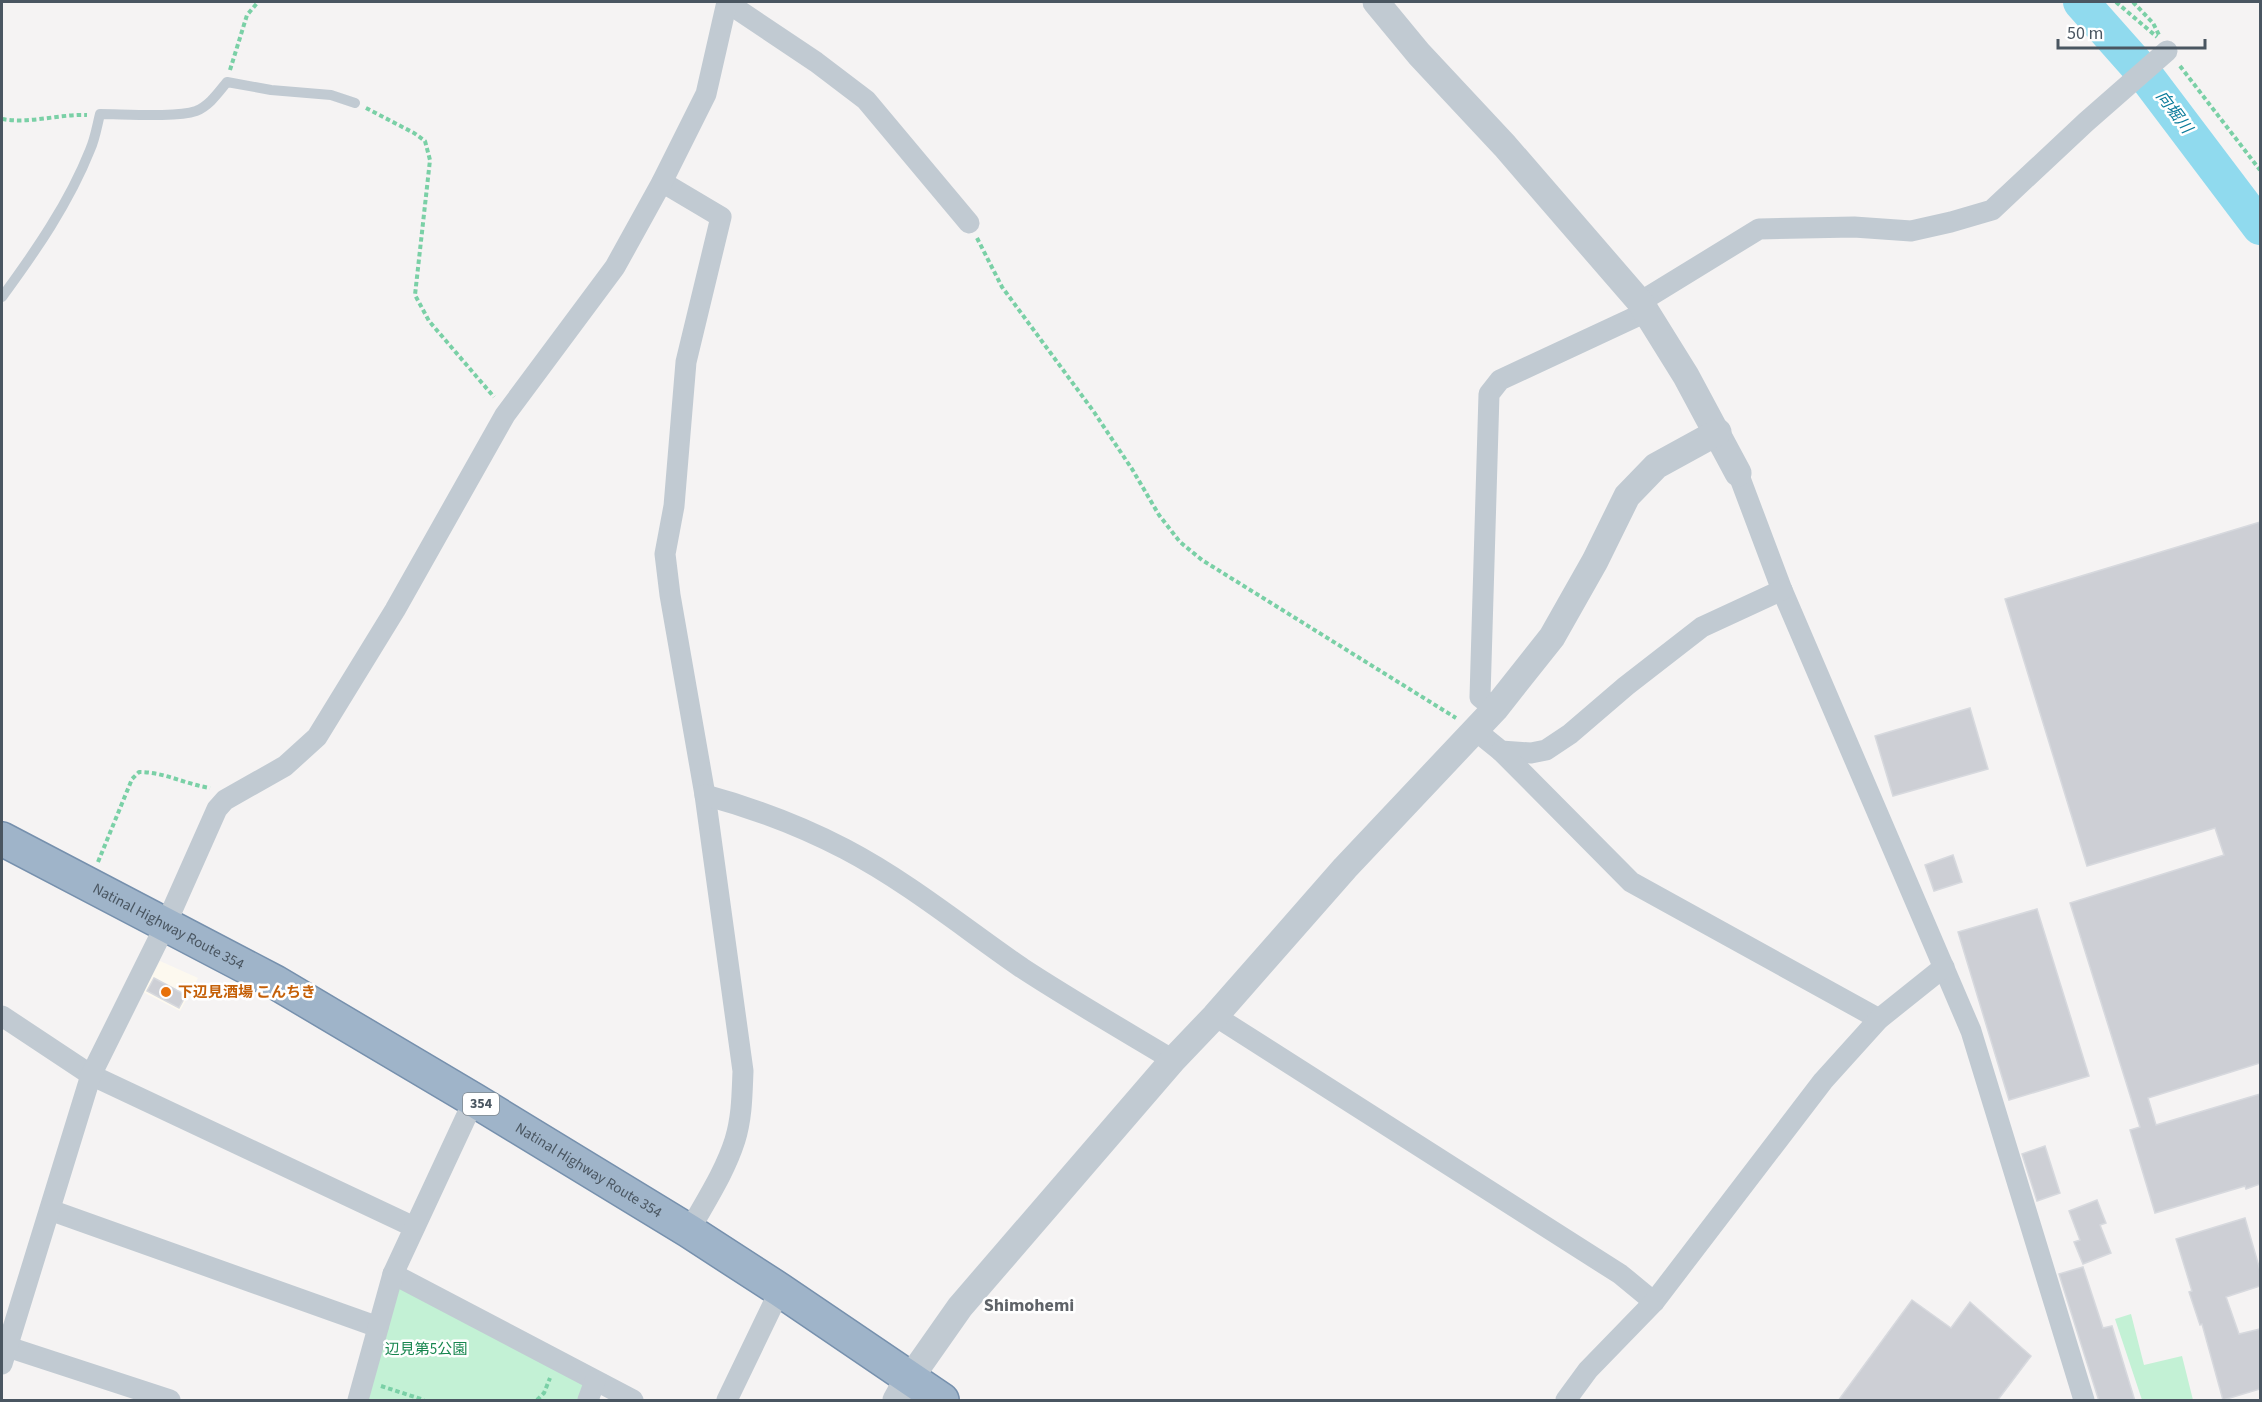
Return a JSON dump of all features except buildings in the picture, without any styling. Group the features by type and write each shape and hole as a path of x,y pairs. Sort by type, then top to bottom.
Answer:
{"highway":[{"name":"Natinal Highway Route 354","path":"2,839 275,982 474,1100 689,1231 780,1290 903,1390 942,1401"}],"street":[{"path":"170,1401 3,1352 91,1075 165,926 217,809 225,800 285,766 316,737 395,610 505,415 615,267 662,182 706,94 728,2 816,62 866,100 969,223"},
{"path":"1376,2 1419,54 1505,146 1643,307 1718,432 1738,473 1782,590 1864,786 1971,1031 2084,1401"},
{"path":"1495,709 1480,697 1489,394 1500,380 1643,307 1759,229 1854,227 1911,231 1992,210 2086,122 2163,55"},
{"path":"662,182 721,217 686,362 674,506 664,554 705,795 743,1071 742,1111 735,1141 723,1169 689,1231"},
{"path":"903,1390 960,1307 1173,1060 1215,1016 1345,868 1495,709 1552,637 1595,561 1627,496 1656,466 1718,432"},
{"path":"1501,752 1531,753 1545,750 1570,734 1626,686 1702,627 1782,590"},
{"path":"1475,730 1501,752 1631,882 1879,1019"},
{"path":"705,795 780,820 845,849 897,881 1024,969 1173,1060"},
{"path":"1566,1401 1588,1370 1654,1302 1823,1081 1879,1019 1944,967"},
{"path":"2,1016 91,1075 414,1227"},
{"path":"1215,1016 1620,1274 1654,1302"},
{"path":"358,1401 393,1274 474,1100"},
{"path":"50,1210 378,1327"},
{"path":"393,1274 557,1361 591,1391 633,1401"},
{"path":"727,1401 780,1290"}],"lane":[{"path":"2,297 23,268 70,192 91,149 100,114 176,114 196,111 214,99 227,82 270,90 331,95 355,103"}],"path":[{"path":"227,82 247,15 258,2"},
{"path":"2116,2 2162,42 2153,23 2133,2"},
{"path":"2163,55 2260,170"},
{"path":"355,103 425,141 430,160 415,295 429,321 482,382 505,415"},
{"path":"2,119 15,121 53,115 100,114"},
{"path":"969,223 1002,287 1094,412 1159,515 1180,542 1211,566 1475,730"},
{"path":"88,885 132,779 139,772 156,772 192,786 213,789"},
{"path":"537,1401 548,1384 557,1361"},
{"path":"364,1380 424,1401"}],"shaded area":[{"path":"160,961 198,978 180,1011 143,992"}],"green space":[{"name":"辺見第5公園","path":"393,1274 595,1381 588,1400 358,1400"},
{"path":"2131,1314 2144,1365 2182,1356 2193,1400 2142,1400 2115,1319"}],"waterway":[{"name":"向堀川","path":"2081,2 2143,72 2260,227"}],"place":[{"name":"下辺見酒場 こんちき","path":"166,992"}],"district":[{"name":"Shimohemi","path":"1029,1305"}]}
